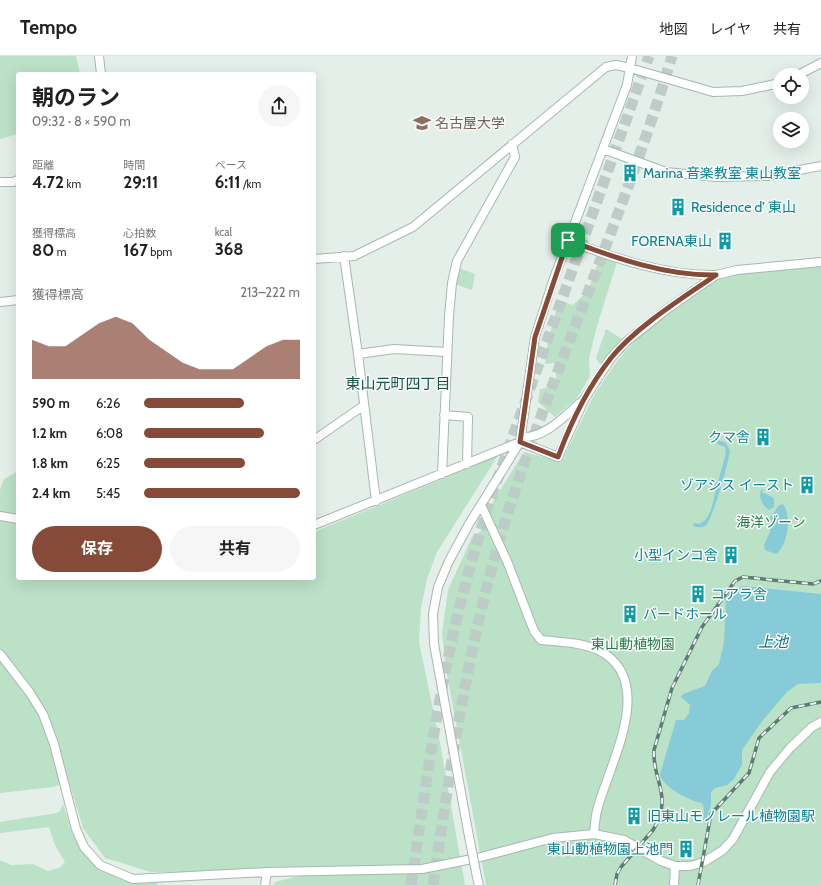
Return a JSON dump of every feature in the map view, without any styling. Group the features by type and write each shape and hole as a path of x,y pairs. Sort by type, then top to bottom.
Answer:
{"street":[{"path":"99,56 101,72"},
{"path":"478,881 434,644 433,614 438,587 449,561 521,440 535,337 568,240 627,85 632,56"},
{"path":"809,69 821,62"},
{"path":"316,260 354,256 413,227 606,67 616,65 630,68 714,92 742,91 773,84"},
{"path":"442,474 447,352 452,283 457,261 515,157 512,144"},
{"path":"603,149 666,172 716,177 768,176 821,166"},
{"path":"0,182 16,181"},
{"path":"568,240 610,256 640,264 697,275 716,275 737,270 821,262"},
{"path":"344,256 376,501"},
{"path":"521,440 558,457 585,398 611,358 626,342 716,275"},
{"path":"0,302 16,300"},
{"path":"358,354 394,349 447,352"},
{"path":"316,524 467,464 521,440 532,438 545,431 585,398"},
{"path":"316,439 364,406"},
{"path":"444,415 468,417 467,464"},
{"path":"481,505 507,561 527,615 537,636 541,640 581,645 599,651 614,662 623,674 628,698 627,712 621,739 597,809 594,834"},
{"path":"0,516 16,519"},
{"path":"0,654 30,693 43,714 54,744 76,829 84,846 100,865 133,879 267,872 422,869 477,858 553,838 594,834 624,840 661,861 675,866 690,866 704,862 723,850 733,839 770,772 790,748 812,727 821,722"},
{"path":"674,885 675,866"},
{"path":"265,885 267,872"}],"green space":[{"path":"0,56 76,56 80,72 16,72 16,135 0,139"},
{"path":"600,257 617,262 597,326 589,358 590,376 577,398 555,417 538,402 540,389 557,386 555,363 545,364 548,341 559,300 573,305 588,291"},
{"name":"東山動植物園","path":"821,265 821,885 486,885 446,669 442,633 448,590 472,537 481,531 494,500 524,452 555,460 563,459 593,397 617,361 635,341 686,298 727,274"},
{"path":"459,268 475,274 472,290 455,284"},
{"path":"606,329 622,339 602,363 599,363 596,358"},
{"path":"499,454 437,552 427,579 421,608 419,642 440,743 465,885 274,885 275,882 319,871 151,872 105,858 83,828 69,782 53,787 0,793 0,490 4,479 16,472 16,580 316,580 316,531 479,464"},
{"path":"63,804 72,833 83,852 100,870 129,882 160,882 156,885 0,885 0,860 11,865 33,864 48,871 59,868 65,862 55,845 49,827 0,833 0,822 57,813 60,811"}],"water":[{"path":"718,440 726,443 730,451 723,479 716,503 708,522 704,527 693,526 694,523 699,524 703,522 707,518 711,509 716,489 712,485 713,482 718,482 726,453 725,447 717,444"},
{"path":"768,489 763,490 762,492 774,498 774,507 769,510 763,504 760,496 761,490"},
{"path":"783,504 786,509 788,523 786,538 780,550 776,554 765,550 764,545 770,532 770,518 779,505"},
{"name":"上池","path":"743,586 821,594 821,683 798,684 787,692 763,720 742,750 742,765 734,779 727,785 715,788 711,792 711,805 705,823 703,821 704,808 702,803 677,793 666,784 660,774 676,720 684,720 689,713 690,705 681,697 683,694 705,686 712,671 719,664 724,642 726,598 730,591"}],"tunnel":[{"path":"411,885 438,708 458,612 473,558 489,503 649,56"},
{"path":"433,885 455,742 473,646 496,552 529,450 634,170 672,56"}],"railway":[{"path":"615,885 617,874 621,867 653,830 659,818 662,808 662,798 654,761 654,750 672,688 702,627 735,581 743,577 813,584 821,581"},
{"path":"698,885 711,814 749,773 759,738 791,708 821,702"}],"place":[{"name":"名古屋大学","path":"422,123"},
{"name":"Marina 音楽教室 東山教室","path":"630,173"},
{"name":"Residence d’ 東山","path":"678,207"},
{"name":"FORENA東山","path":"725,241"},
{"name":"クマ舎","path":"763,437"},
{"name":"ゾアシス イースト","path":"807,485"},
{"name":"小型インコ舎","path":"731,555"},
{"name":"コアラ舎","path":"698,594"},
{"name":"バードホール","path":"630,614"},
{"name":"旧東山モノレール植物園駅","path":"634,816"},
{"name":"東山動植物園上池門","path":"686,849"}],"district":[{"name":"東山元町四丁目","path":"398,384"}],"route":[{"path":"568,240 610,256 640,264 697,275 716,275 666,310 626,342 611,358 585,398 565,438 558,457 520,442 529,389 535,337 568,240"}],"park label":[{"name":"海洋ゾーン","path":"771,522"}]}
